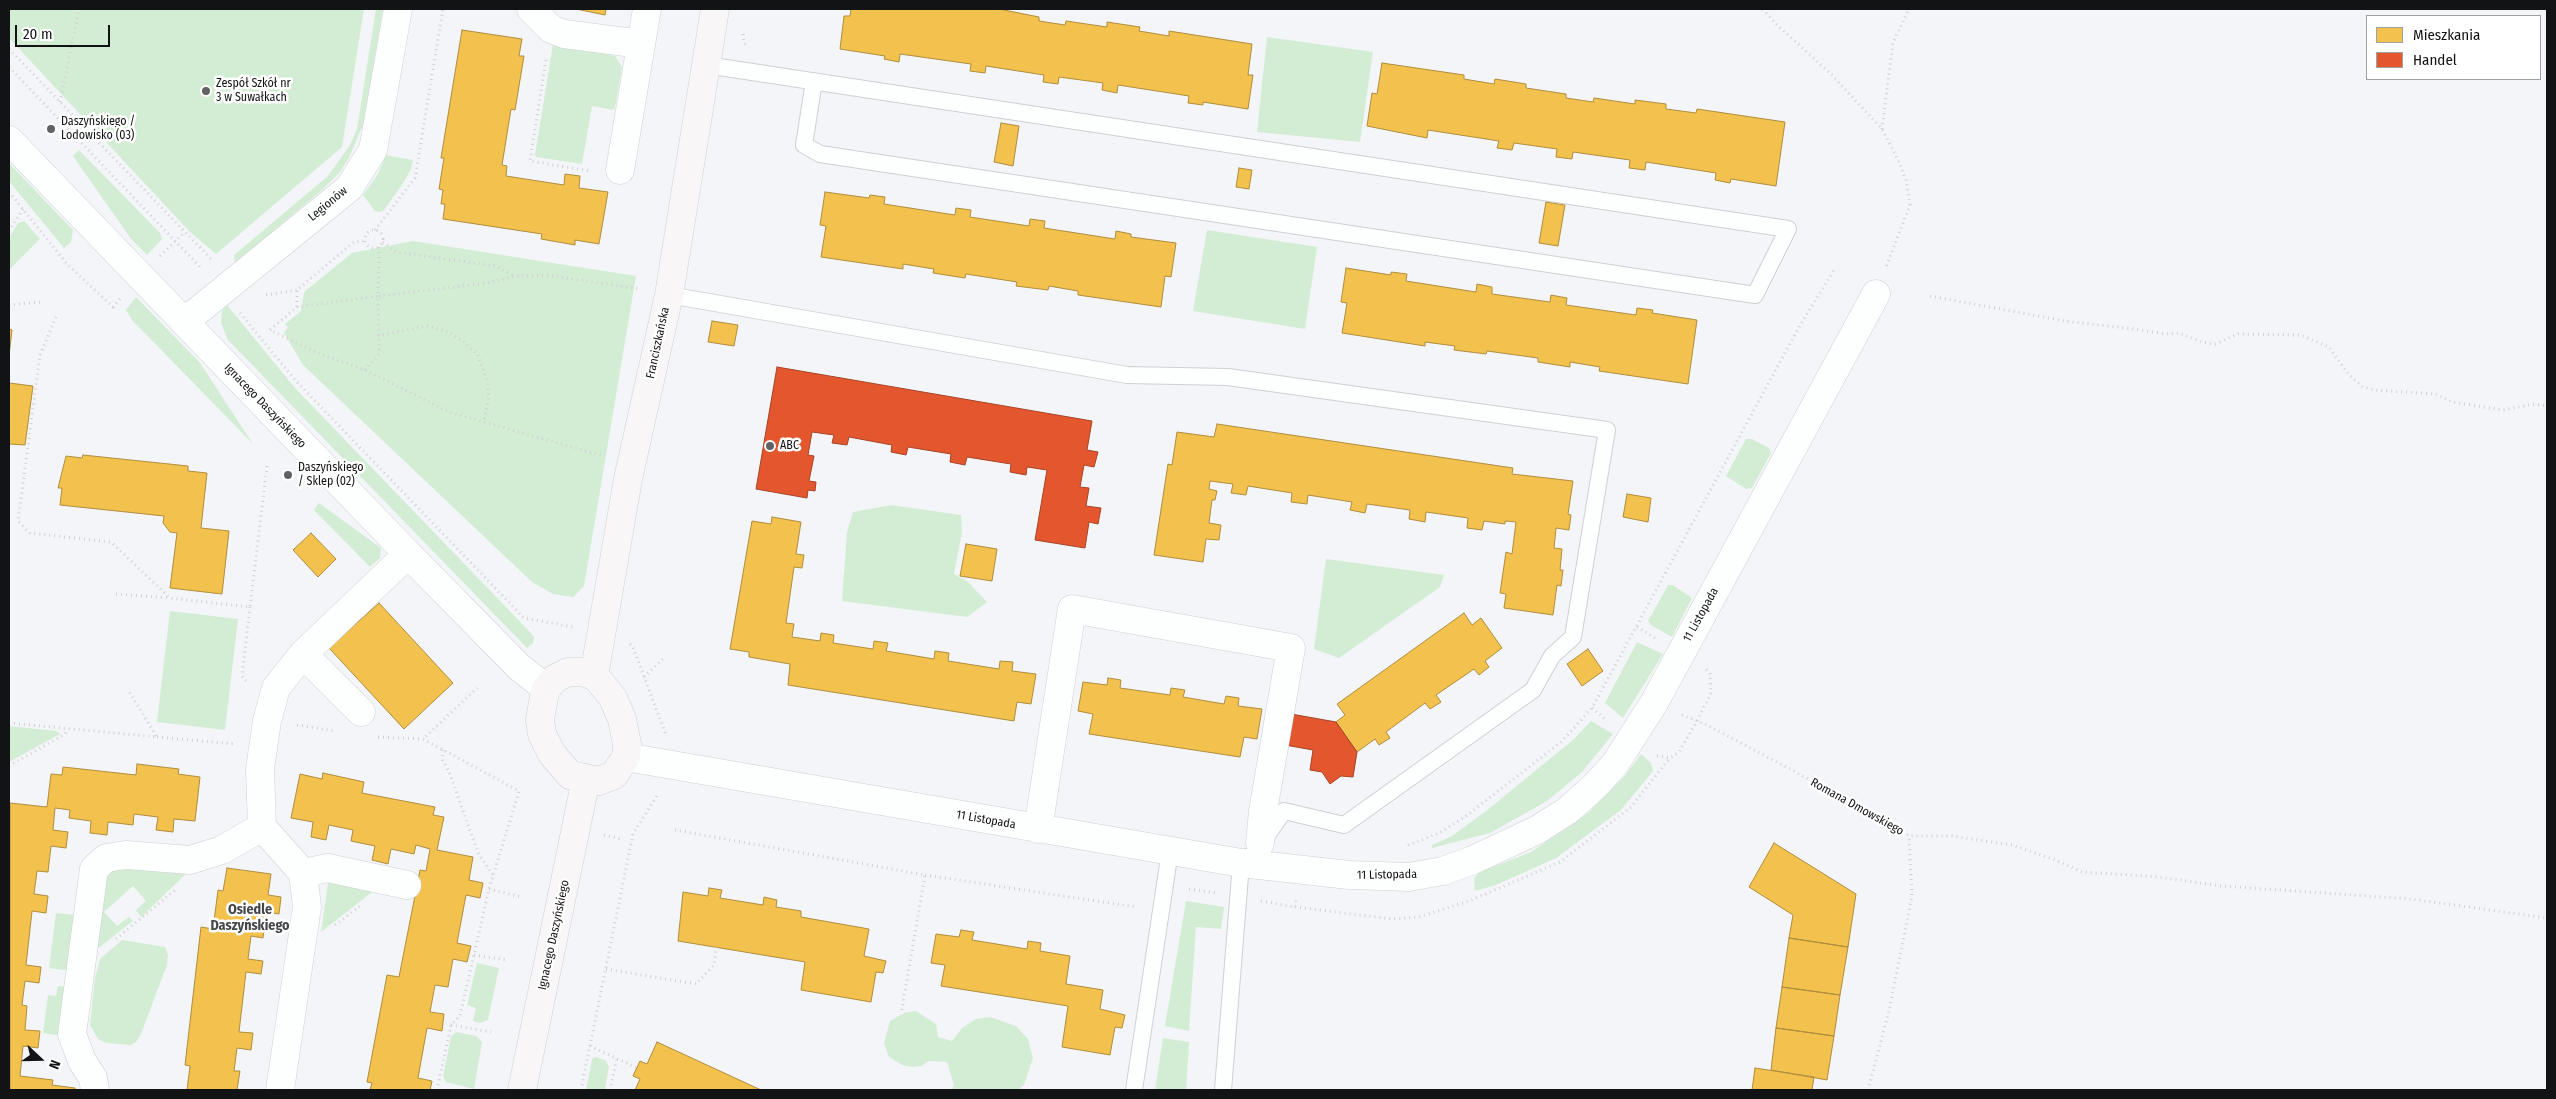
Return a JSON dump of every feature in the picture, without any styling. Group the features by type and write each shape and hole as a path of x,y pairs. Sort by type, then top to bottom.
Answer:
{"street":[{"name":"Legionów","path":"184,322 349,188 373,150 398,9"},
{"path":"531,9 551,29 564,34 641,44"},
{"path":"609,172 641,44 647,9"},
{"name":"Franciszkańska","path":"594,676 658,292 706,65 715,9"},
{"name":"Ignacego Daszyńskiego","path":"9,140 408,554 519,667 547,689"},
{"name":"11 Listopada","path":"626,758 1240,863 1349,875 1409,877 1443,871 1474,860 1537,830 1574,805 1615,764 1654,703 1876,294"},
{"path":"280,1090 307,907 303,873 262,826 260,769 276,688 303,654 408,554"},
{"path":"1038,829 1072,609 1291,648 1263,811 1260,843"},
{"path":"303,654 361,712"},
{"path":"568,672 584,672 594,676 606,687 618,708 625,731 626,758 614,775 599,781 570,775 547,745 540,720 547,689 554,679 568,672"},
{"name":"Ignacego Daszyńskiego","path":"522,1090 586,779"},
{"path":"95,1090 93,1078 82,1062 72,1034 94,869 106,858 126,855 190,860 222,850 262,826"},
{"path":"303,873 328,868 407,886"}],"lane":[{"path":"706,65 814,81 1788,229 1755,295 870,162 820,154 804,145 814,81"},
{"path":"658,292 1126,375 1228,377 1608,430 1573,637 1552,656 1533,690 1344,825 1284,811 1260,843 1240,863 1223,1090"},
{"path":"1134,1090 1170,851"}],"path":[{"path":"60,102 79,9"},
{"path":"365,241 369,231 374,230 415,178 443,9"},
{"path":"1763,9 1774,22 1831,74 1882,129 1906,180 1910,205 1876,294"},
{"path":"1882,129 1893,43 1909,9"},
{"path":"551,29 530,161 609,172"},
{"path":"9,49 216,264"},
{"path":"9,67 222,290 296,381 524,618 619,634 633,647 661,718 669,747 662,786 633,834 581,1090"},
{"path":"9,231 23,209"},
{"path":"374,230 380,232 383,242 396,252 495,266 515,276"},
{"path":"261,296 297,290 354,242 365,241 374,248 379,247"},
{"path":"365,370 378,354 379,247 383,242"},
{"path":"608,457 449,412 365,370 320,354 270,330 297,307 487,282 515,276 546,274 658,292"},
{"path":"297,290 297,307"},
{"path":"1930,296 2065,321 2164,334 2179,332 2202,342 2215,344 2238,334 2300,335 2329,347 2349,374 2363,386 2375,390 2436,394 2452,402 2503,410 2535,404 2547,406"},
{"path":"9,305 42,302"},
{"path":"56,317 40,355 18,522 30,533 111,542 170,598"},
{"path":"378,336 426,326 448,332 463,341 478,355 486,378 489,395 484,422"},
{"path":"267,466 242,676 247,683 276,688"},
{"path":"116,594 250,607"},
{"path":"644,678 665,657"},
{"path":"438,1090 451,1025 460,1016 488,889 519,791 423,739 477,688"},
{"path":"128,690 157,737"},
{"name":"Romana Dmowskiego","path":"1654,703 1706,725 1909,836 1912,896 1889,1011 1868,1090"},
{"path":"9,723 263,747"},
{"path":"9,766 65,734 67,729"},
{"path":"443,750 442,759 450,774 478,853 493,875"},
{"path":"675,830 925,875 1161,911"},
{"path":"596,833 621,839"},
{"path":"1909,836 1952,836 2012,845 2053,859 2082,872 2158,877 2221,886 2412,899 2547,918"},
{"path":"82,958 92,958 138,922 194,873 197,858"},
{"path":"901,1014 925,875"},
{"path":"303,934 318,935 345,918 380,889 381,880"},
{"path":"488,889 521,897"},
{"path":"606,969 696,984 714,965 716,948"},
{"path":"474,955 507,960"},
{"path":"451,1025 491,1032"},
{"path":"590,1046 637,1068"},
{"path":"610,1090 617,1058"}],"green space":[{"name":"Zespół Szkół nr 3 w Suwałkach","path":"9,9 364,9 342,147 216,254 190,232 9,38"},
{"path":"376,9 383,9 364,122 349,158 340,172 322,190 235,263 234,255 328,176 350,145 357,129"},
{"path":"1267,37 1373,52 1360,142 1257,132"},
{"path":"553,44 615,56 622,67 613,110 592,106 582,164 536,157 535,155"},
{"path":"79,150 160,233 162,239 147,255 131,239 73,156"},
{"path":"386,155 413,160 411,169 402,185 384,210 379,212 375,211 363,195 378,174"},
{"path":"9,163 73,230 71,242 64,248 9,181"},
{"path":"24,221 40,239 9,270 9,238 18,223"},
{"path":"1207,230 1317,247 1305,329 1193,311"},
{"path":"413,241 636,276 584,586 573,597 553,594 532,582 303,365 284,333 288,327 285,324 301,311 304,292 352,253"},
{"path":"136,297 200,363 253,444 132,320 126,310"},
{"path":"227,305 295,388 529,631 534,637 533,643 527,648 228,340 221,323 222,311"},
{"path":"1746,439 1752,439 1769,448 1771,453 1752,488 1746,489 1726,476"},
{"path":"319,503 381,548 380,558 370,567 314,510"},
{"path":"891,505 961,515 962,532 954,574 967,581 987,602 967,617 842,601 847,532 853,512"},
{"path":"1326,559 1444,575 1440,587 1339,658 1314,649"},
{"path":"1668,585 1673,585 1692,598 1672,637 1651,625 1648,621"},
{"path":"170,611 238,619 225,730 157,722"},
{"path":"1637,642 1663,654 1623,718 1605,703"},
{"path":"1591,721 1613,734 1582,772 1547,801 1490,833 1432,848 1432,845 1452,836 1486,811 1573,740"},
{"path":"9,726 56,731 60,734 9,762"},
{"path":"1641,754 1651,763 1653,771 1621,810 1556,858 1496,885 1475,891 1474,879 1478,873 1531,852 1588,813 1625,776"},
{"path":"122,867 189,871 141,917 136,910 146,901 133,886 104,912 117,926 129,917 133,921 92,953 106,877 112,871"},
{"path":"334,880 376,889 321,932 328,883"},
{"path":"1186,901 1224,907 1221,929 1196,927 1189,1031 1165,1026"},
{"path":"56,913 76,915 70,971 49,968"},
{"path":"122,940 165,947 168,955 167,965 141,1034 136,1042 131,1045 106,1043 98,1039 90,1025 95,978 100,959"},
{"path":"477,963 499,968 488,1020 480,1023 473,1021 476,1008 467,1005"},
{"path":"58,986 69,987 63,1036 43,1033 48,995 56,996"},
{"path":"916,1011 936,1024 938,1037 952,1041 962,1028 976,1019 990,1017 1016,1026 1028,1039 1033,1058 1024,1085 1018,1090 952,1090 954,1085 947,1062 929,1061 921,1066 912,1067 902,1065 889,1057 884,1043 890,1021 904,1013"},
{"path":"456,1032 476,1036 482,1042 474,1089 446,1082 443,1076 451,1037"},
{"path":"1163,1038 1189,1042 1186,1090 1155,1090"},
{"path":"595,1057 605,1060 609,1067 605,1090 586,1090 592,1059"}],"building: Mieszkania":[{"path":"576,9 606,9 605,15"},
{"path":"851,9 999,9 1039,17 1039,21 1065,25 1066,21 1107,27 1107,22 1140,27 1139,31 1169,36 1169,31 1252,44 1248,75 1253,75 1248,109 1203,102 1203,105 1188,103 1189,96 1118,85 1117,93 1102,90 1103,83 1059,77 1058,84 1043,82 1044,75 986,66 985,73 970,71 971,64 900,54 899,62 884,59 885,56 840,49 844,16 850,16"},
{"path":"462,30 522,39 519,56 524,56 515,110 511,109 502,165 507,166 506,176 564,185 565,174 580,176 579,188 608,192 599,244 575,240 575,245 541,239 542,234 443,219 445,204 441,204 443,190 439,189 444,158 441,158"},
{"path":"1382,63 1464,75 1464,79 1494,84 1495,79 1526,84 1526,88 1566,94 1566,98 1593,102 1594,98 1635,104 1635,100 1666,104 1666,109 1696,113 1697,109 1785,122 1776,186 1731,179 1730,183 1715,180 1716,173 1646,162 1645,170 1629,168 1630,160 1573,152 1572,159 1556,157 1557,149 1514,143 1512,150 1497,148 1499,141 1428,130 1427,138 1367,126 1372,93 1377,94"},
{"path":"1001,123 1019,126 1013,166 994,162"},
{"path":"1239,168 1252,170 1249,189 1236,187"},
{"path":"825,192 869,198 870,195 885,197 884,204 955,215 956,208 971,210 970,217 1029,226 1030,219 1045,221 1044,228 1115,239 1116,231 1131,234 1131,237 1176,243 1171,277 1165,276 1161,307 1078,295 1078,291 1049,286 1048,290 1016,286 1017,282 966,274 965,278 933,273 934,269 903,264 903,269 821,257 826,226 820,225"},
{"path":"1546,202 1565,205 1558,246 1539,243"},
{"path":"1346,268 1391,275 1391,272 1407,274 1406,281 1476,292 1477,284 1492,287 1492,294 1550,302 1551,295 1567,298 1566,305 1636,315 1637,308 1653,310 1652,313 1697,320 1688,384 1599,371 1600,367 1570,362 1570,367 1538,362 1538,358 1487,351 1486,354 1454,350 1455,346 1425,342 1425,346 1342,333 1347,303 1341,302"},
{"path":"712,321 738,325 734,346 708,342"},
{"path":"9,329 12,330 9,356"},
{"path":"9,383 33,386 25,445 9,444"},
{"path":"1217,424 1513,468 1512,474 1573,481 1568,514 1571,515 1569,530 1556,528 1554,548 1562,549 1560,570 1563,570 1561,586 1557,585 1553,615 1504,608 1506,594 1500,593 1506,552 1512,554 1516,522 1505,521 1505,524 1484,521 1482,530 1467,528 1468,518 1426,512 1425,522 1409,519 1410,510 1367,504 1365,513 1350,510 1352,502 1308,495 1307,504 1291,502 1292,493 1248,486 1246,495 1231,493 1233,484 1210,481 1209,489 1217,491 1215,500 1212,500 1209,523 1221,525 1219,540 1206,539 1203,562 1154,555 1168,464 1172,465 1177,432 1214,437"},
{"path":"83,455 188,466 188,471 207,473 201,528 229,531 222,594 170,588 177,533 170,532 163,523 164,516 60,505 62,488 58,488 66,456 82,458"},
{"path":"1627,494 1651,498 1648,522 1623,517"},
{"path":"772,517 801,522 796,554 804,555 802,568 794,567 786,623 794,624 792,637 820,641 821,633 834,635 833,643 873,649 874,641 888,643 886,651 934,659 935,651 949,653 948,661 999,669 1000,661 1013,662 1012,671 1036,674 1031,704 1017,702 1014,721 788,685 790,664 749,657 749,652 730,649 752,521 771,524"},
{"path":"311,533 336,559 318,577 293,550"},
{"path":"966,544 997,549 992,581 960,576"},
{"path":"379,603 453,683 404,729 329,648"},
{"path":"1464,613 1472,625 1481,618 1502,648 1485,661 1489,667 1479,675 1474,669 1436,695 1441,702 1430,709 1425,703 1386,732 1390,738 1379,745 1375,739 1357,752 1336,722 1345,715 1337,704"},
{"path":"1588,649 1603,671 1582,686 1567,664"},
{"path":"1108,678 1121,680 1120,688 1170,695 1171,688 1185,690 1183,697 1224,704 1226,696 1239,698 1238,706 1262,709 1257,739 1244,737 1240,757 1089,734 1093,714 1078,711 1083,682 1107,685"},
{"path":"137,764 179,769 178,774 200,777 195,821 174,819 173,832 156,830 158,817 134,814 133,825 108,822 107,835 90,833 91,821 69,818 70,810 55,808 53,830 68,832 66,848 51,846 48,872 37,871 34,894 48,896 46,913 32,911 26,965 41,967 39,983 25,981 22,1005 27,1006 25,1030 40,1031 38,1048 23,1046 20,1076 53,1080 52,1085 75,1088 75,1090 10,1090 10,803 47,807 51,774 62,775 63,767 136,775"},
{"path":"323,773 364,782 362,793 435,807 433,815 444,817 437,850 473,857 469,880 483,883 480,898 466,895 457,943 471,946 467,962 453,959 448,987 435,985 430,1012 444,1014 442,1031 427,1028 418,1078 432,1081 430,1090 370,1090 372,1083 367,1082 387,975 399,977 420,870 426,871 430,849 416,845 414,854 391,849 388,864 372,860 375,846 351,841 353,830 329,825 326,840 311,837 313,822 291,818 300,774 322,779"},
{"path":"1774,843 1856,894 1848,947 1789,938 1793,915 1749,887"},
{"path":"227,868 271,874 268,895 281,897 279,914 266,912 263,938 251,936 248,959 263,961 261,974 246,972 239,1032 253,1033 251,1050 237,1048 234,1071 240,1071 237,1090 187,1090 190,1066 185,1065 201,927 213,929 218,890 223,891"},
{"path":"709,888 722,890 720,898 763,905 764,897 777,900 776,907 801,911 801,917 869,929 864,956 886,961 883,973 876,972 871,1002 801,990 805,962 678,941 683,892 708,896"},
{"path":"961,930 974,932 972,940 1027,949 1028,941 1041,943 1040,951 1070,956 1066,984 1103,990 1100,1009 1125,1015 1122,1028 1115,1027 1110,1055 1062,1047 1068,1006 941,986 945,965 931,963 936,934 959,937"},
{"path":"1789,938 1848,947 1840,995 1782,987"},
{"path":"1782,987 1840,995 1834,1036 1776,1028"},
{"path":"1776,1028 1834,1036 1827,1080 1771,1070"},
{"path":"657,1042 761,1090 635,1090 640,1079 633,1076 640,1061 647,1064"},
{"path":"1755,1068 1814,1077 1812,1090 1752,1090"}],"building: Handel":[{"path":"777,367 1092,421 1087,450 1098,452 1094,467 1084,465 1080,487 1089,488 1086,506 1101,508 1098,524 1089,522 1085,548 1035,540 1047,470 1027,467 1026,475 1010,472 1011,464 967,457 965,465 950,462 951,454 908,447 906,455 891,452 892,445 849,437 847,445 832,443 834,435 812,432 808,455 814,456 809,481 816,482 815,491 808,490 807,498 756,489"},
{"path":"1291,714 1336,722 1357,752 1353,777 1341,776 1330,784 1322,772 1310,770 1313,750 1285,745"}],"place":[{"name":"Zespół Szkół nr 3 w Suwałkach","path":"206,91"},
{"name":"Daszyńskiego / Lodowisko (03)","path":"51,129"},
{"name":"ABC","path":"770,446"},
{"name":"Daszyńskiego / Sklep (02)","path":"288,475"}],"district":[{"name":"Osiedle Daszyńskiego","path":"250,918"}]}
